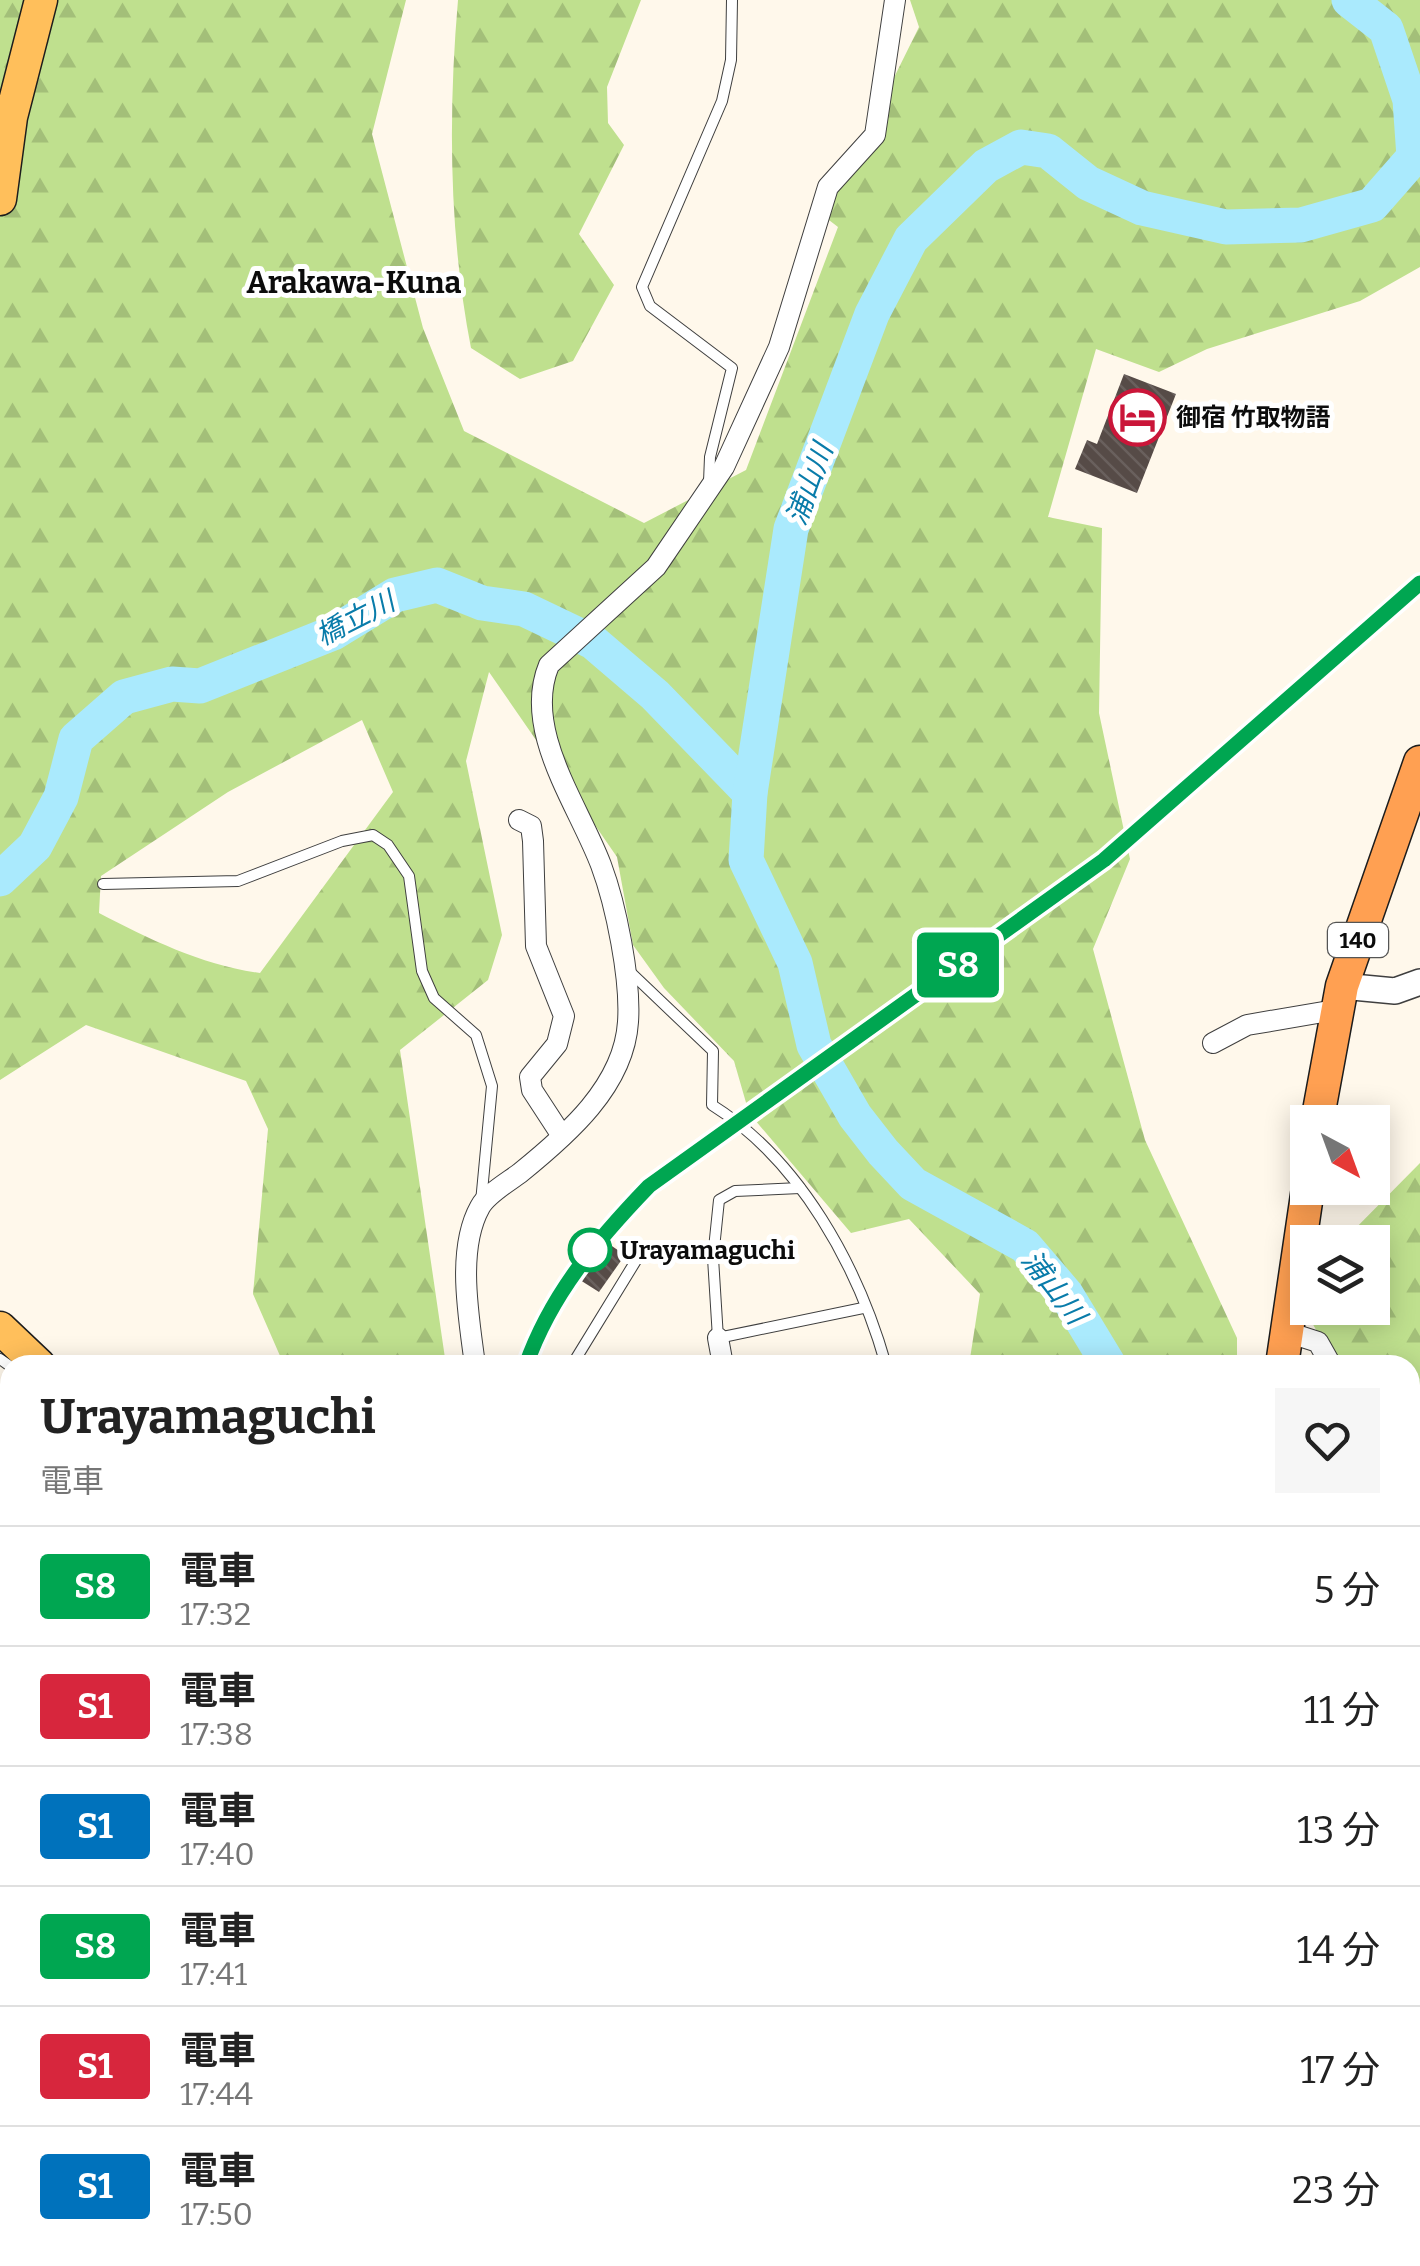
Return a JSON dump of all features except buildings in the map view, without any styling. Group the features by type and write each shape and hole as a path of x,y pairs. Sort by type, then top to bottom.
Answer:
{"highway":[{"name":"140","path":"1320,1105 1339,998 1420,762"},
{"path":"1284,1355 1306,1205"}],"main road":[{"path":"0,199 11,117 41,0"},
{"path":"0,1328 28,1355"}],"street":[{"path":"474,1355 469,1318 469,1238 481,1204 562,1136 610,1084 624,1049 627,969 603,870 543,728 540,686 549,665 656,567 724,466 779,347 828,187 875,135 896,0"},
{"path":"519,820 531,826 536,946 564,1016 557,1044 530,1077 532,1090 562,1136"},
{"path":"1214,1043 1246,1025 1339,998 1396,991 1420,982"},
{"path":"1287,1332 1318,1342 1325,1355"},
{"path":"718,1338 721,1355"}],"lane":[{"path":"709,490 710,457 732,368 650,306 642,287 722,101 731,60 732,0"},
{"path":"103,884 238,881 342,842 373,835 388,845 409,876 428,984 434,998 476,1034 492,1086 481,1204"},
{"path":"627,969 713,1052 712,1105 750,1128 816,1208 882,1355"},
{"path":"800,1188 736,1191 720,1200 713,1258 718,1338 864,1308"},
{"path":"578,1355 640,1254"}],"green space":[{"path":"0,0 406,0 372,134 423,328 464,431 644,523 746,470 838,227 825,217 919,27 910,0 1420,0 1420,267 1360,301 1207,349 1159,372 1096,349 1048,517 1102,528 1099,713 1130,859 1093,949 1145,1140 1237,1338 1237,1355 971,1355 980,1294 909,1219 851,1233 749,1113 734,1061 664,988 633,945 617,857 489,672 466,761 502,935 488,980 400,1050 445,1355 280,1355 253,1294 268,1129 246,1081 86,1025 0,1080","holes":["362,720 393,792 260,973 197,958 99,913 101,876 228,792"]},
{"path":"458,0 641,0 607,87 608,123 624,145 579,234 614,285 573,361 520,379 471,348 458,262 452,175"},
{"path":"1420,1163 1420,1355 1327,1355 1313,1325 1390,1325 1390,1225 1359,1225 1379,1205 1390,1205 1390,1193"}],"waterway":[{"name":"浦山川","path":"1103,1355 1066,1294 1025,1246 913,1184 883,1152 855,1116 814,1045 795,963 746,860 750,793 791,529 872,314 911,239 986,166 1021,147 1048,151 1088,183 1142,208 1226,227 1301,225 1372,205 1414,157 1410,100 1386,29 1349,0"},
{"name":"橋立川","path":"0,879 35,846 61,797 76,739 124,697 172,684 200,686 333,633 395,595 437,585 482,603 524,609 593,642 655,695 750,793"}],"railway":[{"path":"530,1355 562,1291 649,1186 1104,859 1420,583"}],"train":[{"name":"S8","path":"529,1355 556,1298 596,1241 649,1186 1104,860 1420,583"}],"place":[{"name":"御宿 竹取物語","path":"1137,417"},
{"name":"Urayamaguchi","path":"590,1250"}],"district":[{"name":"Arakawa-Kuna","path":"354,283"}]}
